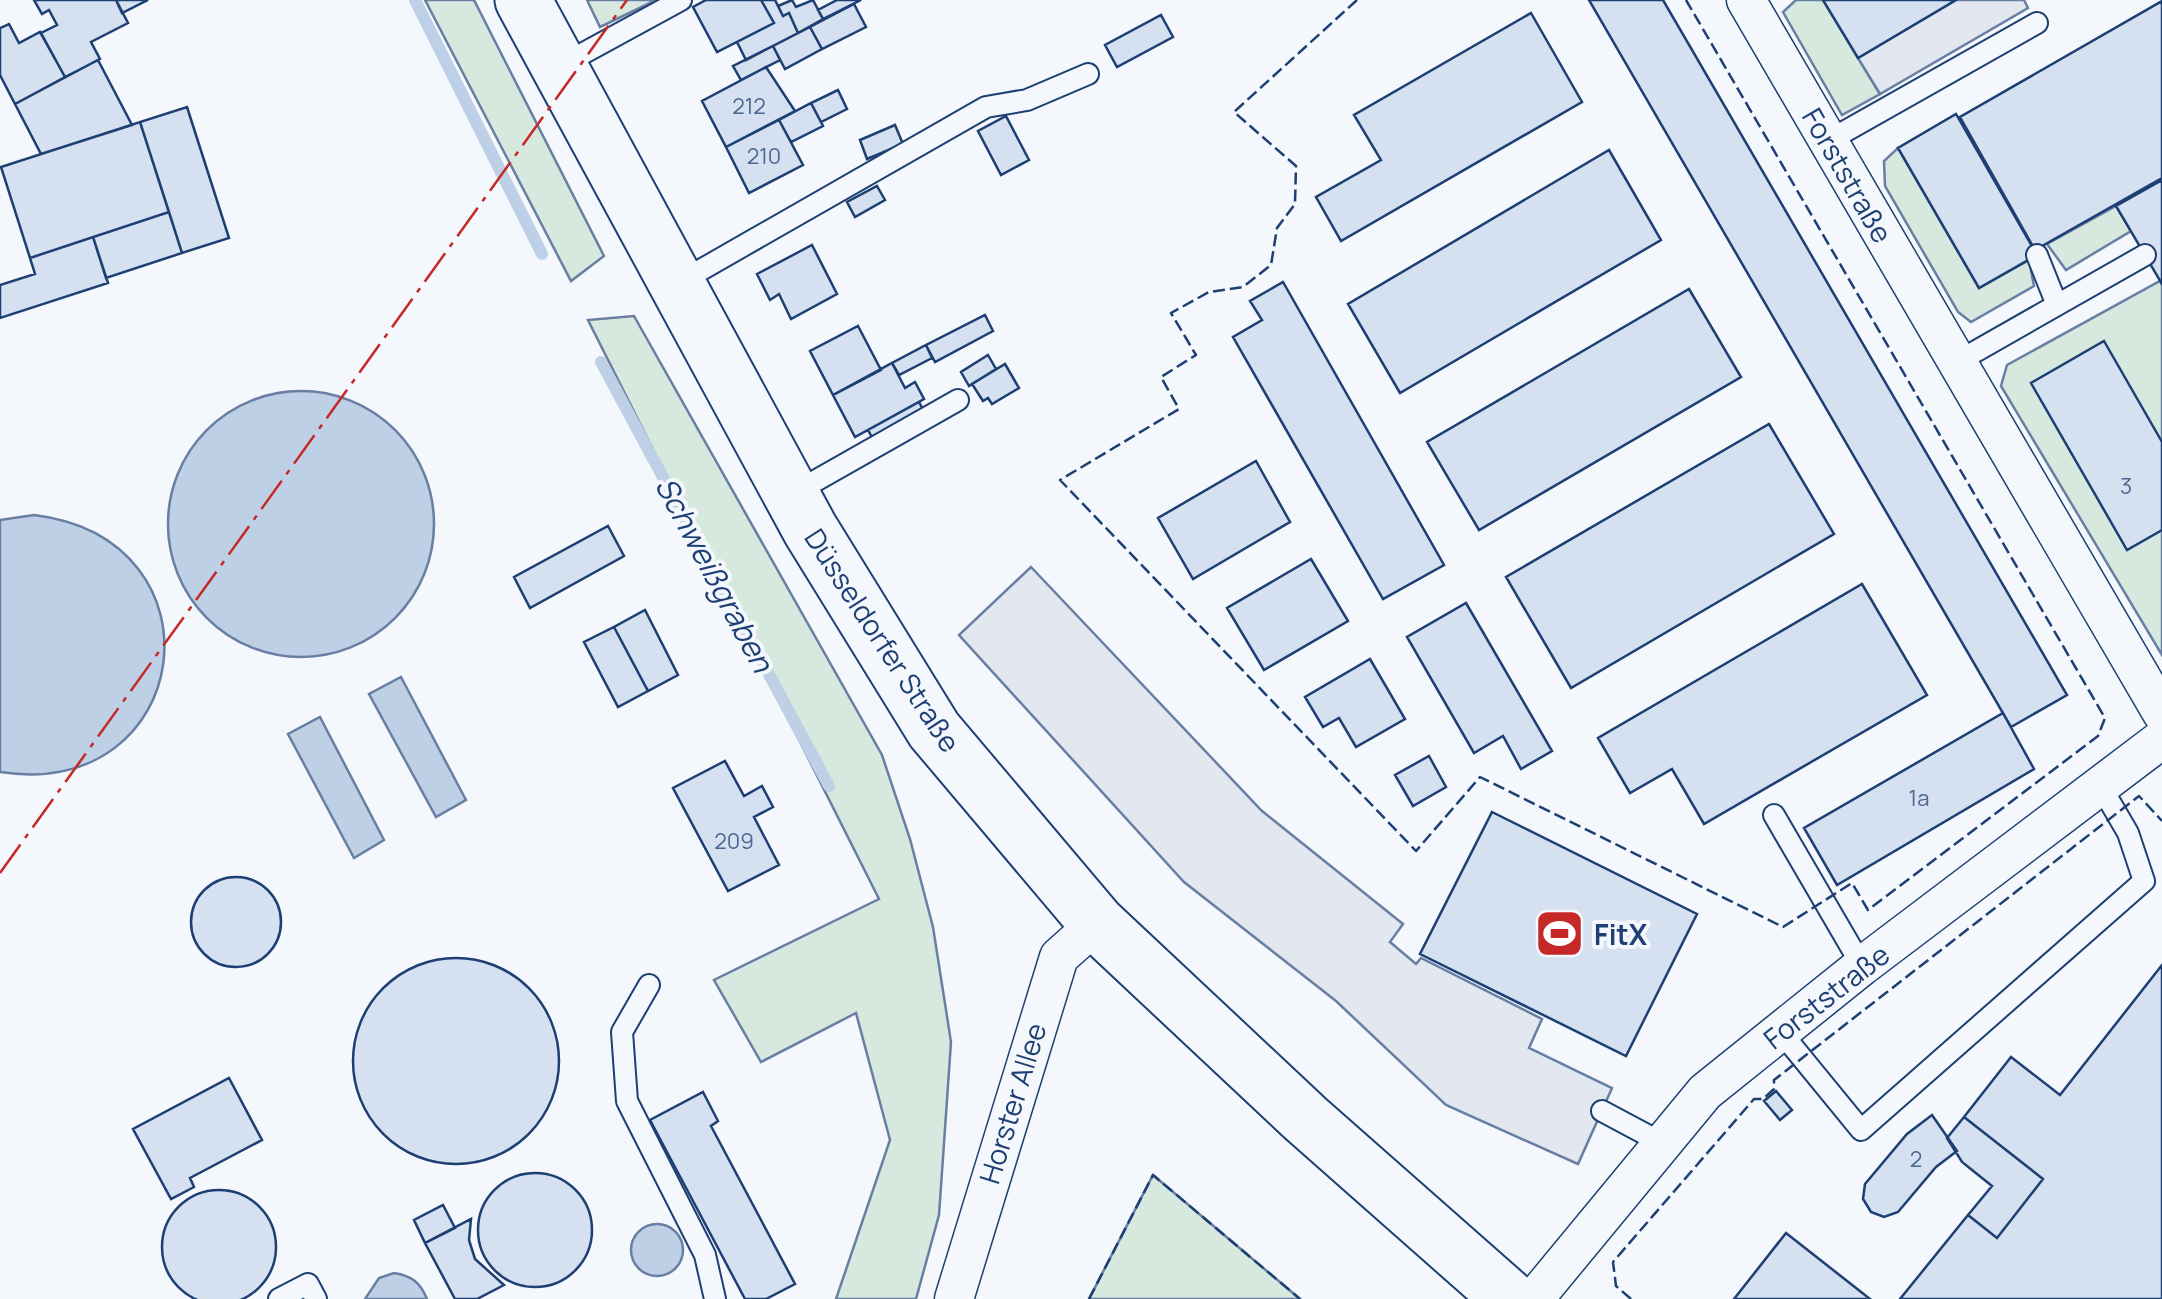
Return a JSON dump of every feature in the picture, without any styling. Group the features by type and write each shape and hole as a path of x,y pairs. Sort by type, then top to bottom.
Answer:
{"main road":[{"name":"Düsseldorfer Straße","path":"522,0 792,494 934,730 1097,922 1306,1119 1510,1299"}],"street":[{"name":"Forststraße","path":"1534,1299 1705,1092 1862,966 2160,738 1957,362 1746,0"},
{"name":"Horster Allee","path":"954,1299 1059,957 1097,922"}],"lane":[{"path":"559,67 682,0"},
{"path":"1828,142 2038,23"},
{"path":"676,284 986,107 1027,100 1088,74"},
{"path":"2038,254 2057,305"},
{"path":"1957,362 2145,255"},
{"path":"792,494 958,400"},
{"path":"1780,1032 1860,1130 2144,881 2128,833 2100,785"},
{"path":"1774,814 1862,966"},
{"path":"649,985 622,1032 627,1101 706,1255 715,1299"},
{"path":"1602,1111 1662,1143"},
{"path":"278,1299 308,1284 316,1299"}],"shaded area":[{"path":"425,0 474,0 604,256 571,281"},
{"path":"587,0 656,0 600,27"},
{"path":"1796,0 1823,0 1880,94 1842,115 1783,12"},
{"path":"1956,0 2024,0 2028,8 1880,94 1858,58"},
{"path":"1898,148 1979,288 2029,260 2034,286 1971,322 1958,312 1885,186 1884,161"},
{"path":"2116,206 2131,231 2066,270 2047,244"},
{"path":"2160,281 2162,655 2001,386 2007,365"},
{"path":"634,316 882,755 910,839 933,927 951,1042 939,1215 916,1299 836,1299 890,1140 856,1013 761,1062 714,980 879,899 588,320"},
{"path":"1031,567 1262,811 1403,924 1390,942 1416,964 1421,958 1542,1019 1529,1048 1612,1088 1578,1164 1446,1105 1336,1001 1184,882 959,635"},
{"path":"1153,1175 1300,1299 1089,1299"}],"water":[{"path":"301,391 352,401 395,430 424,473 434,524 424,575 395,618 352,647 301,657 250,647 207,618 178,575 168,524 178,473 207,430 250,401"},
{"path":"34,515 97,534 139,570 161,615 163,664 148,710 115,748 65,771 0,772 0,520"},
{"path":"401,677 466,800 436,817 369,694"},
{"path":"320,717 384,840 354,858 288,734"},
{"path":"657,1224 675,1232 683,1250 675,1268 657,1276 639,1268 631,1250 639,1232"},
{"path":"394,1273 415,1281 427,1299 365,1299 379,1278"}],"building":[{"path":"34,0 116,0 128,23 91,42 100,59 65,77 41,33 57,25 49,10 42,14"},
{"path":"116,0 148,0 122,13"},
{"path":"706,0 761,0 774,23 717,52 693,7"},
{"path":"761,0 775,0 783,16 789,13 798,33 746,60 737,42 774,23"},
{"path":"792,0 796,7 813,0 823,19 798,33 789,13 783,16 778,6"},
{"path":"837,0 861,0 823,19 818,10"},
{"path":"1589,0 1663,0 2067,695 2011,727"},
{"path":"1823,0 1956,0 1858,58"},
{"path":"2162,1 2162,178 2035,250 1960,117"},
{"path":"854,4 866,27 822,49 810,27"},
{"path":"1531,13 1582,102 1341,241 1316,197 1381,160 1354,115"},
{"path":"1161,15 1173,37 1117,67 1105,45"},
{"path":"9,24 19,43 40,32 65,77 15,104 0,75 0,28"},
{"path":"810,27 822,49 785,69 773,46"},
{"path":"773,46 780,60 741,80 733,66"},
{"path":"98,60 132,125 41,154 15,104"},
{"path":"766,67 795,111 726,147 702,101"},
{"path":"838,90 847,109 821,122 811,103"},
{"path":"811,103 823,126 791,142 779,120"},
{"path":"187,107 229,238 182,253 140,122"},
{"path":"1956,114 2037,255 1979,288 1898,148"},
{"path":"1006,116 1029,160 1001,175 978,131"},
{"path":"779,120 803,165 749,193 726,147"},
{"path":"140,122 169,212 30,258 1,167"},
{"path":"895,125 903,144 867,159 860,140"},
{"path":"1609,150 1661,240 1400,393 1348,304"},
{"path":"2162,180 2162,284 2116,206"},
{"path":"877,186 885,200 855,217 847,202"},
{"path":"169,212 182,253 106,278 93,237"},
{"path":"93,237 108,283 0,318 0,285 35,274 30,258"},
{"path":"812,245 837,294 791,319 779,294 770,300 757,274"},
{"path":"1283,282 1444,565 1383,599 1233,337 1262,320 1250,301"},
{"path":"1689,289 1741,377 1479,530 1427,442"},
{"path":"985,315 993,331 935,362 926,345"},
{"path":"858,326 881,370 833,395 810,351"},
{"path":"2104,341 2162,442 2162,530 2127,550 2031,383"},
{"path":"926,345 932,358 899,375 892,363"},
{"path":"988,355 996,369 969,386 961,372"},
{"path":"892,363 905,388 915,382 924,399 855,437 833,395"},
{"path":"1005,364 1019,388 992,404 988,398 983,401 972,384"},
{"path":"919,402 926,415 874,441 868,430"},
{"path":"1769,424 1834,534 1571,688 1506,577"},
{"path":"1256,461 1290,522 1193,579 1158,518"},
{"path":"608,526 624,556 530,608 514,577"},
{"path":"1311,559 1348,621 1264,670 1227,608"},
{"path":"1862,584 1927,695 1704,824 1672,769 1630,793 1598,738"},
{"path":"1466,603 1552,751 1521,769 1503,736 1474,753 1407,637"},
{"path":"645,610 678,675 648,691 614,627"},
{"path":"614,627 648,691 618,707 584,642"},
{"path":"1370,659 1405,719 1356,747 1339,718 1323,727 1305,697"},
{"path":"2003,713 2034,769 1837,885 1804,828"},
{"path":"1429,756 1446,787 1413,806 1395,775"},
{"path":"725,761 744,796 762,786 773,807 754,817 779,865 728,891 673,788"},
{"name":"FitX","path":"1492,812 1697,914 1626,1056 1420,954"},
{"path":"236,877 253,880 268,890 278,905 278,939 268,954 253,964 236,967 219,964 204,954 194,939 191,922 194,905 204,890 219,880"},
{"path":"456,958 495,966 529,988 551,1022 559,1061 551,1100 529,1134 495,1156 456,1164 417,1156 383,1134 361,1100 353,1061 361,1022 383,988 417,966"},
{"path":"2162,965 2162,1299 1900,1299 1968,1215 1997,1238 2043,1179 1964,1117 2011,1057 2060,1095"},
{"path":"229,1078 262,1140 190,1178 194,1187 171,1199 133,1129"},
{"path":"1776,1091 1792,1110 1780,1120 1764,1101"},
{"path":"703,1092 718,1121 711,1126 795,1284 766,1299 745,1299 650,1120"},
{"path":"1932,1115 1957,1151 1936,1167 1898,1212 1884,1217 1871,1212 1863,1199 1865,1184 1907,1134"},
{"path":"1964,1117 2043,1179 1997,1238 1968,1215 1992,1186 1962,1162 1947,1138"},
{"path":"535,1173 557,1177 576,1189 588,1208 592,1230 588,1252 576,1271 557,1283 535,1287 513,1283 494,1271 482,1252 478,1230 482,1208 494,1189 513,1177"},
{"path":"219,1190 241,1195 259,1207 271,1225 276,1247 271,1269 259,1287 241,1299 219,1304 197,1299 179,1287 167,1269 162,1247 167,1225 179,1207 197,1195"},
{"path":"443,1205 455,1228 425,1243 414,1220"},
{"path":"471,1219 469,1240 475,1259 504,1285 477,1299 455,1299 425,1243"},
{"path":"1786,1233 1870,1299 1734,1299"}],"waterway":[{"name":"Schweißgraben","path":"415,0 542,254"},
{"name":"Schweißgraben","path":"601,362 829,786"}],"fence":[{"path":"1357,0 1234,112 1296,166 1295,204 1277,228 1271,265 1243,287 1209,292 1171,313 1196,355 1161,377 1179,409 1060,480 1416,851 1480,777 1783,927 1852,883 1868,910 2098,736 2105,718 1686,0"},
{"path":"1631,1299 1616,1286 1613,1262 1754,1099 1763,1099 1774,1089 1774,1080 2139,796 2162,821"},
{"path":"1089,1299 1153,1175 1300,1299"}],"power":[{"path":"0,873 627,0"}],"place":[{"name":"FitX","path":"1559,934"}]}
